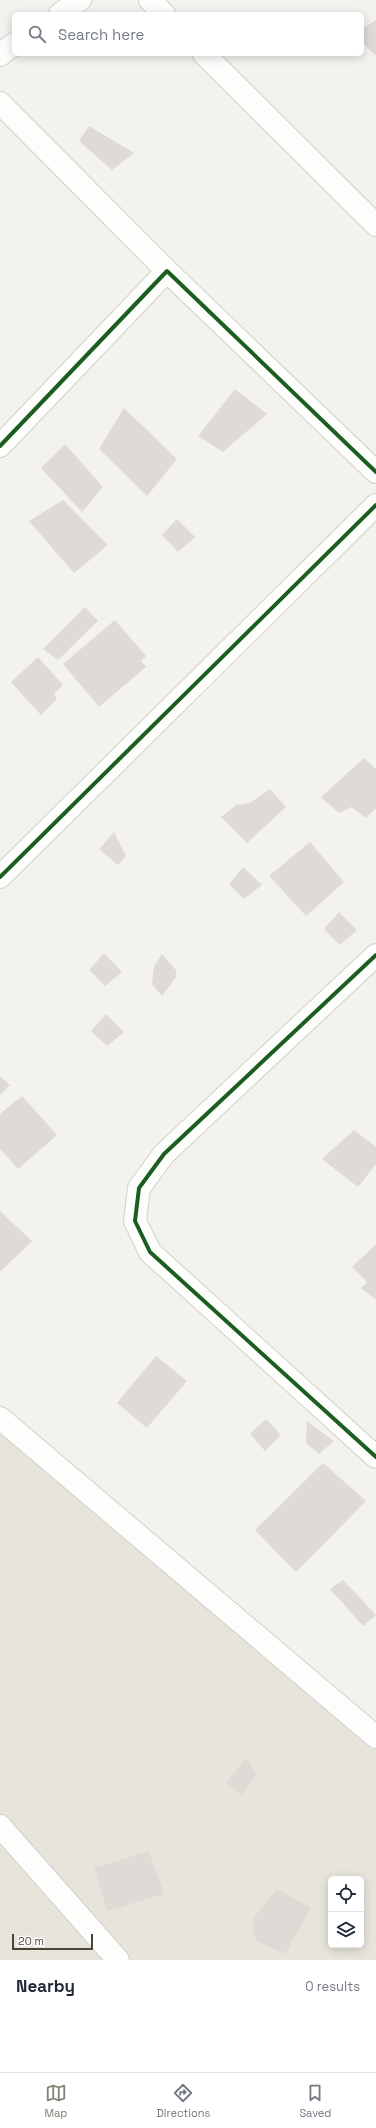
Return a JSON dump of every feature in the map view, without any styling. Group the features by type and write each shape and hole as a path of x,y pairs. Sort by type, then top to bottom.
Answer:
{"street":[{"path":"63,12 80,0"},
{"path":"150,0 162,12"},
{"path":"0,55 12,46"},
{"path":"206,56 376,225"},
{"path":"0,103 167,271 376,472"},
{"path":"0,446 167,271"},
{"path":"0,877 376,505"},
{"path":"372,967 164,1154 139,1188 135,1220 150,1252 376,1457"},
{"path":"0,1418 376,1737"},
{"path":"0,1826 118,1960"}],"shaded area":[{"path":"0,1418 376,1737 376,1960 0,1960"}],"building":[{"path":"376,20 376,56 364,44 364,28"},
{"path":"89,126 134,153 112,170 79,141"},
{"path":"235,389 267,414 223,452 198,436"},
{"path":"124,408 177,459 147,496 99,449"},
{"path":"65,444 103,487 82,512 41,468"},
{"path":"63,500 108,545 74,573 29,521"},
{"path":"177,519 195,537 178,552 162,535"},
{"path":"85,607 98,621 58,660 43,649"},
{"path":"115,620 146,656 141,661 146,667 99,707 63,664"},
{"path":"38,657 63,685 54,693 57,699 41,715 11,682"},
{"path":"364,758 376,769 376,808 366,818 351,807 339,813 321,797"},
{"path":"270,789 286,807 247,843 221,817 236,805 250,803"},
{"path":"114,832 126,856 118,865 99,849"},
{"path":"310,842 344,882 306,916 269,876"},
{"path":"243,867 262,885 244,899 229,884"},
{"path":"339,912 357,930 340,945 324,929"},
{"path":"104,953 122,972 105,986 89,970"},
{"path":"162,954 176,970 176,977 162,996 152,984 154,966"},
{"path":"106,1014 124,1032 107,1046 91,1031"},
{"path":"0,1076 10,1085 0,1095"},
{"path":"22,1096 57,1135 18,1169 0,1149 0,1114"},
{"path":"354,1130 376,1147 376,1164 358,1187 322,1159"},
{"path":"0,1211 32,1241 0,1272"},
{"path":"376,1244 376,1300 361,1288 367,1282 352,1267"},
{"path":"156,1356 187,1381 147,1428 117,1403"},
{"path":"266,1419 281,1435 265,1451 250,1434"},
{"path":"307,1421 334,1441 319,1454 306,1443"},
{"path":"323,1463 366,1501 296,1572 255,1530"},
{"path":"343,1580 376,1615 363,1626 330,1589"},
{"path":"246,1758 257,1774 241,1795 226,1783"},
{"path":"149,1851 164,1894 107,1911 94,1868"},
{"path":"277,1889 311,1908 285,1954 256,1941 252,1920"}],"cycle path":[{"path":"0,446 167,271 376,472"},
{"path":"0,877 376,505"},
{"path":"376,955 164,1154 139,1188 135,1221 150,1252 376,1457"}]}
